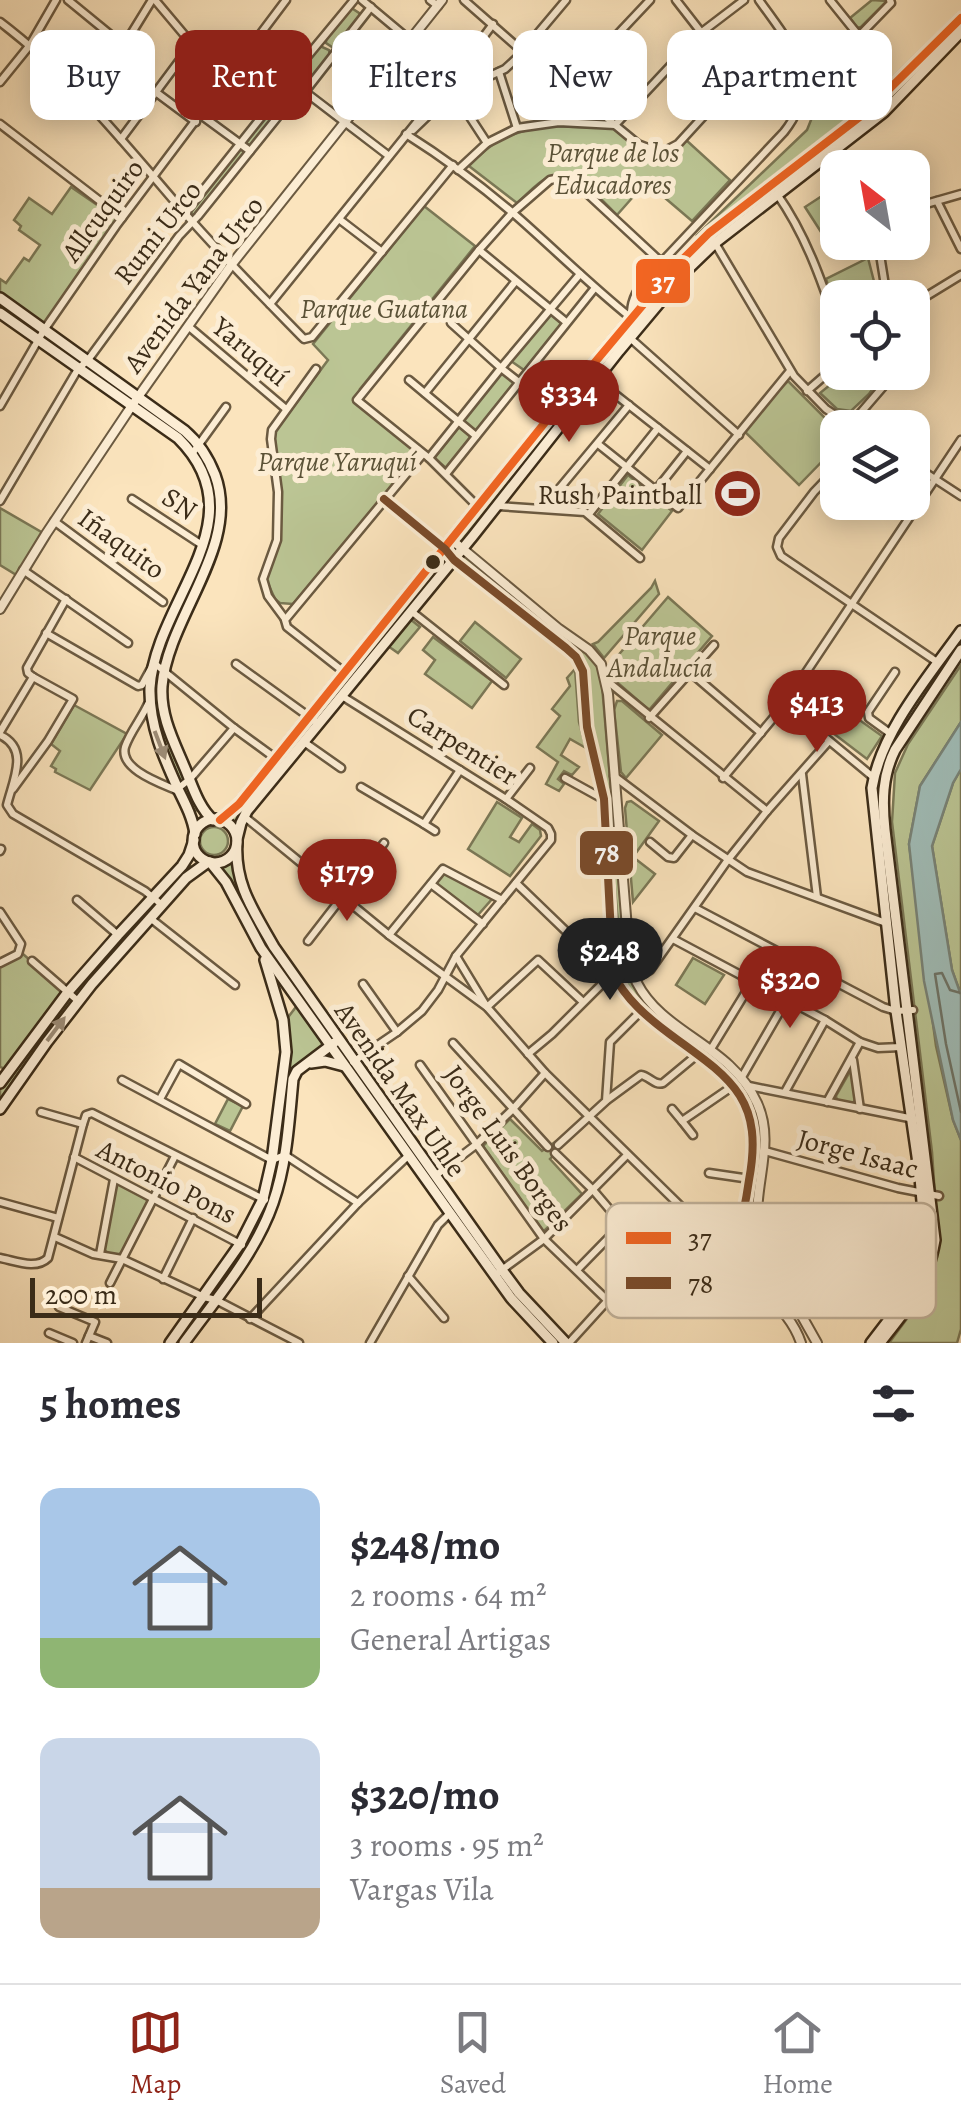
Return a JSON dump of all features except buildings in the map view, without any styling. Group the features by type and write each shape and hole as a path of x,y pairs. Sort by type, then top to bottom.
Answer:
{"main road":[{"path":"774,190 866,112 961,18"},
{"path":"0,1109 78,1001 150,918 189,855 202,824 216,820 239,804 673,269 774,190 884,112 961,32"},
{"path":"2,1077 118,935 186,878 209,862 228,859 234,852 244,816 712,238"},
{"path":"4,301 185,431 199,444 217,482 221,502 219,524 164,673 162,691 166,724 204,811 230,826 237,840"},
{"path":"0,313 178,438 192,454 207,484 210,525 154,663 150,698 154,728 190,816 198,854 209,862"},
{"path":"929,1203 917,1120 901,1047 906,1010 886,923 872,802 874,777 891,734 961,631"},
{"path":"917,1120 883,788 895,750 961,650"},
{"name":"Avenida Max Uhle","path":"237,840 236,866 243,892 303,998 498,1273 511,1298 553,1343"},
{"name":"Avenida Max Uhle","path":"209,862 226,882 261,948 303,998"},
{"path":"261,948 283,1020 286,1052 268,1201"},
{"path":"283,1020 303,998"},
{"path":"184,1343 216,1300 268,1201 286,1155 293,1079 334,1043"},
{"path":"304,1066 316,1061 350,1064"},
{"name":"Avenida Max Uhle","path":"412,1152 434,1176 453,1211"},
{"path":"170,1343 245,1246"},
{"name":"Avenida Max Uhle","path":"498,1273 568,1343"},
{"path":"871,1343 892,1318"},
{"path":"880,1343 899,1318"}],"street":[{"path":"39,30 56,0"},
{"path":"68,0 105,30"},
{"path":"133,30 153,0 178,30"},
{"name":"Allcuquiro","path":"263,30 286,0"},
{"name":"Rumi Urco","path":"312,51 354,0"},
{"path":"363,0 399,30"},
{"path":"464,0 513,43"},
{"path":"622,30 650,0"},
{"path":"676,0 700,30"},
{"path":"705,30 744,0"},
{"path":"739,435 630,338 631,299 794,119 803,84 796,52 759,0"},
{"path":"830,0 854,30"},
{"path":"539,30 563,1"},
{"name":"Avenida Yana Urco","path":"418,30 436,2"},
{"path":"865,30 891,2"},
{"name":"Rumi Urco","path":"312,83 371,7"},
{"path":"0,22 30,45 0,82"},
{"path":"488,30 493,24"},
{"path":"493,75 513,59"},
{"path":"121,139 175,68"},
{"path":"616,126 667,70"},
{"path":"499,72 517,128"},
{"path":"157,93 175,104"},
{"path":"312,98 389,156"},
{"path":"103,120 192,222 304,339 312,337 455,167 487,143 517,128 559,122 616,126"},
{"name":"Allcuquiro","path":"0,406 44,330 197,120"},
{"path":"200,120 250,151"},
{"name":"Rumi Urco","path":"184,213 259,120"},
{"name":"Rumi Urco","path":"0,501 78,369 179,236 275,120"},
{"name":"Avenida Yana Urco","path":"0,609 138,396 232,264 347,120"},
{"path":"270,304 418,120"},
{"path":"406,134 425,120"},
{"path":"472,120 487,143"},
{"path":"609,120 638,144 661,153 678,144 700,120"},
{"path":"0,124 122,219"},
{"path":"406,134 512,213 640,326"},
{"path":"479,508 446,474 358,400 479,250 512,213 550,180 560,178 576,184 661,262"},
{"path":"774,190 821,280"},
{"path":"930,203 961,194"},
{"path":"937,201 961,250"},
{"path":"339,219 382,252"},
{"path":"712,238 790,371 828,410"},
{"path":"479,250 566,322"},
{"path":"285,619 384,499 459,422 580,274"},
{"path":"930,293 961,275"},
{"path":"425,393 516,282"},
{"path":"446,474 594,289"},
{"path":"0,313 4,301"},
{"path":"452,324 565,418"},
{"name":"Yaruquí","path":"188,326 286,409"},
{"path":"316,370 272,430 278,492 276,540 263,579 287,628 344,672"},
{"path":"598,444 678,508 790,371"},
{"path":"409,380 476,436"},
{"path":"597,380 710,469"},
{"path":"807,391 820,380"},
{"path":"865,410 881,390"},
{"path":"552,508 554,496 629,405"},
{"path":"192,454 226,407"},
{"path":"588,514 658,428"},
{"path":"723,778 784,704 961,440"},
{"path":"656,490 688,451"},
{"path":"930,474 961,496"},
{"path":"820,487 780,538 777,547 781,556 938,663"},
{"name":"SN","path":"132,499 203,546"},
{"path":"384,499 576,657 582,666 587,727 604,799 613,973 641,1011 733,1086 747,1109 754,1136 744,1203"},
{"path":"497,506 577,510 588,514 640,558"},
{"name":"Iñaquito","path":"54,522 162,602"},
{"path":"452,540 596,657 606,680 629,953 635,980 656,1008 712,1048 749,1086 762,1116 765,1150 758,1203"},
{"path":"23,570 128,643"},
{"path":"11,791 48,742 73,699 26,671 66,599"},
{"path":"411,612 504,685"},
{"path":"552,637 559,629"},
{"path":"46,633 138,686 154,663 275,758"},
{"path":"649,718 714,645"},
{"path":"236,664 319,724"},
{"path":"690,672 761,733"},
{"path":"891,734 869,718 868,712 894,672"},
{"path":"33,677 0,734 18,753 7,804 18,818 146,891 157,902"},
{"path":"606,680 767,812"},
{"name":"Carpentier","path":"342,696 548,828 551,840 516,883"},
{"path":"150,698 126,746 125,756 130,766 172,789 179,790 234,728"},
{"path":"784,704 874,777"},
{"path":"635,980 650,970 727,860 829,741"},
{"path":"304,742 342,768"},
{"path":"506,799 530,768"},
{"path":"424,824 460,770"},
{"path":"802,772 816,897"},
{"path":"614,776 747,872 886,923"},
{"path":"565,778 604,799"},
{"path":"361,787 435,831"},
{"path":"244,816 486,1007"},
{"path":"650,842 674,858 692,835"},
{"path":"308,941 384,843"},
{"path":"390,935 443,868 502,900"},
{"path":"350,1064 422,1011 456,956 516,883 602,966 635,980"},
{"path":"431,884 483,924"},
{"path":"77,900 118,935"},
{"path":"695,908 883,1008 906,1010"},
{"path":"0,912 21,944 18,954 0,963"},
{"path":"150,918 235,985"},
{"path":"673,939 860,1042 878,1048 901,1047"},
{"path":"456,956 486,1007 545,1072 677,1203"},
{"path":"486,1007 538,960 583,1002"},
{"path":"32,961 78,1001"},
{"path":"742,1077 806,966"},
{"path":"528,1054 613,973"},
{"path":"712,1048 752,982"},
{"path":"363,984 397,1032"},
{"path":"606,1101 610,1042 641,1011"},
{"path":"785,1092 825,1020"},
{"path":"828,1102 860,1042"},
{"path":"453,1043 606,1205"},
{"path":"554,1148 641,1075 664,1083 698,1054"},
{"path":"852,1057 860,1108"},
{"path":"160,1100 179,1064 246,1104"},
{"name":"Jorge Luis Borges","path":"420,1065 544,1239 606,1299"},
{"path":"434,1176 478,1144 545,1072"},
{"path":"2,1077 18,1083"},
{"path":"122,1080 272,1160 286,1155 358,1203"},
{"path":"682,1121 733,1086"},
{"path":"749,1086 917,1120"},
{"path":"672,1108 693,1135"},
{"path":"41,1112 83,1124"},
{"path":"0,1258 40,1264 48,1258 83,1124 92,1113 268,1201"},
{"name":"Jorge Isaac","path":"765,1150 929,1195"},
{"path":"250,1319 358,1203 412,1152"},
{"path":"498,1273 544,1239 627,1155"},
{"path":"110,1283 175,1156"},
{"name":"Antonio Pons","path":"74,1158 245,1246"},
{"path":"709,1173 750,1179"},
{"path":"100,1254 114,1178"},
{"path":"0,1202 58,1218"},
{"path":"370,1343 438,1224 453,1211"},
{"path":"164,1279 193,1218"},
{"path":"54,1237 93,1254 122,1259 216,1300 299,1343"},
{"path":"577,1270 606,1240"},
{"path":"408,1276 444,1318"},
{"path":"568,1343 606,1301"},
{"path":"60,1307 95,1322 87,1340 107,1343"},
{"path":"790,1318 802,1343"},
{"path":"803,1318 817,1343"},
{"path":"49,1333 73,1343"}],"green space":[{"path":"872,0 887,1 857,28 850,18"},
{"path":"350,7 361,16 350,30 332,30"},
{"path":"961,18 961,32 892,104 892,86"},
{"path":"332,30 332,47 326,43"},
{"path":"320,46 329,50 330,56 312,80 312,55"},
{"path":"263,120 272,120 196,214 191,215"},
{"path":"811,120 846,120 700,237 697,235 807,130"},
{"path":"856,120 873,120 831,150 820,150 820,158 714,236 774,190 771,186"},
{"name":"Parque de los Educadores","path":"544,126 614,128 653,153 685,139 730,180 692,221 651,186 640,189 617,215 587,186 559,175 540,182 517,203 469,166 502,139"},
{"path":"71,187 119,220 46,325 0,293 0,279 6,283 24,258 29,261 40,245 19,230 21,226 14,220 29,198 52,214"},
{"path":"820,197 820,230 805,207"},
{"name":"Parque Yaruquí","path":"424,206 475,246 360,389 356,400 420,455 293,604 280,603 266,579 281,491 274,433 328,360 313,344"},
{"path":"869,260 874,280 826,280"},
{"path":"550,313 562,324 524,370 511,361"},
{"path":"615,336 625,345 465,545 455,537"},
{"path":"501,371 516,382 476,432 461,420"},
{"path":"788,381 820,413 820,463 799,485 741,428"},
{"path":"872,390 852,410 837,409 820,393"},
{"path":"459,427 472,437 446,468 434,458"},
{"path":"199,445 217,482 219,525 167,664 163,708 202,807 190,814 154,728 154,663 205,541 211,510 192,454"},
{"path":"628,475 672,511 642,550 598,514"},
{"path":"0,508 43,533 18,576 0,565"},
{"path":"440,555 450,563 247,811 236,836 231,826 220,820"},
{"path":"466,555 534,613 532,618 461,561"},
{"path":"655,581 659,594 604,658 593,644"},
{"name":"Parque Andalucía","path":"668,597 712,636 649,710 611,677 609,666"},
{"path":"410,619 420,627 398,653 388,646"},
{"path":"475,622 521,659 506,678 460,641"},
{"path":"559,633 592,658 601,674 627,975 622,970 607,796 590,723 587,673 575,650 557,636"},
{"path":"433,637 492,681 472,708 425,674 435,660 423,650"},
{"path":"961,665 961,722 920,786 909,844 936,1046 961,1140 961,1329 957,1343 889,1343 908,1318 936,1318 938,1240 932,1152 892,822 895,773 908,744"},
{"path":"575,669 579,722 586,748 570,739 561,755 579,767 572,775 564,771 558,779 564,784 559,791 546,784 558,762 537,747 560,716 552,709 570,686 567,678"},
{"path":"617,701 622,701 662,735 626,778 621,772 614,710"},
{"path":"74,705 127,734 90,790 55,772 51,766 60,751 51,744"},
{"path":"844,709 882,736 867,759 829,730"},
{"path":"961,769 961,995 952,970 932,846"},
{"path":"631,801 659,821 633,857 655,874 633,902 625,808"},
{"path":"497,802 522,818 510,837 519,842 532,824 540,830 541,836 510,876 468,849"},
{"path":"214,827 224,831 228,841 224,851 214,855 204,851 200,841 204,831"},
{"path":"236,847 243,891 307,995 303,999 307,997 337,1040 330,1044 215,868 202,865 189,855 195,849 205,859 222,861"},
{"path":"185,862 195,870 101,973 0,1109 0,1083 9,1067 0,1067 0,964 23,954 65,991"},
{"path":"444,872 492,899 477,916 434,883"},
{"path":"693,958 724,975 705,1004 676,985"},
{"path":"613,973 635,979 649,1000 711,1049 758,1103 747,1109 733,1086 641,1011"},
{"path":"299,1003 328,1045 297,1069 273,1204 263,1199 286,1020"},
{"path":"852,1068 856,1099 852,1104 837,1101 836,1096"},
{"path":"228,1099 243,1106 230,1131 215,1124"},
{"path":"510,1119 542,1151 555,1142 561,1147 550,1159 582,1194 543,1232 483,1146"},
{"path":"115,1181 149,1201 122,1252 111,1256 103,1249"}],"water":[{"path":"961,722 961,769 932,846 952,970 961,995 961,1140 953,1120 924,981 909,844 920,786"}],"transit line":[{"name":"37","path":"220,820 239,804 673,269 709,233 866,112 961,18"},
{"name":"78","path":"384,499 576,657 583,671 587,727 604,799 613,973 646,1015 711,1065 739,1094 752,1129 745,1203"}],"place":[{"name":"Rush Paintball","path":"737,494"}],"park label":[{"name":"Parque Guatana","path":"384,308"}]}
